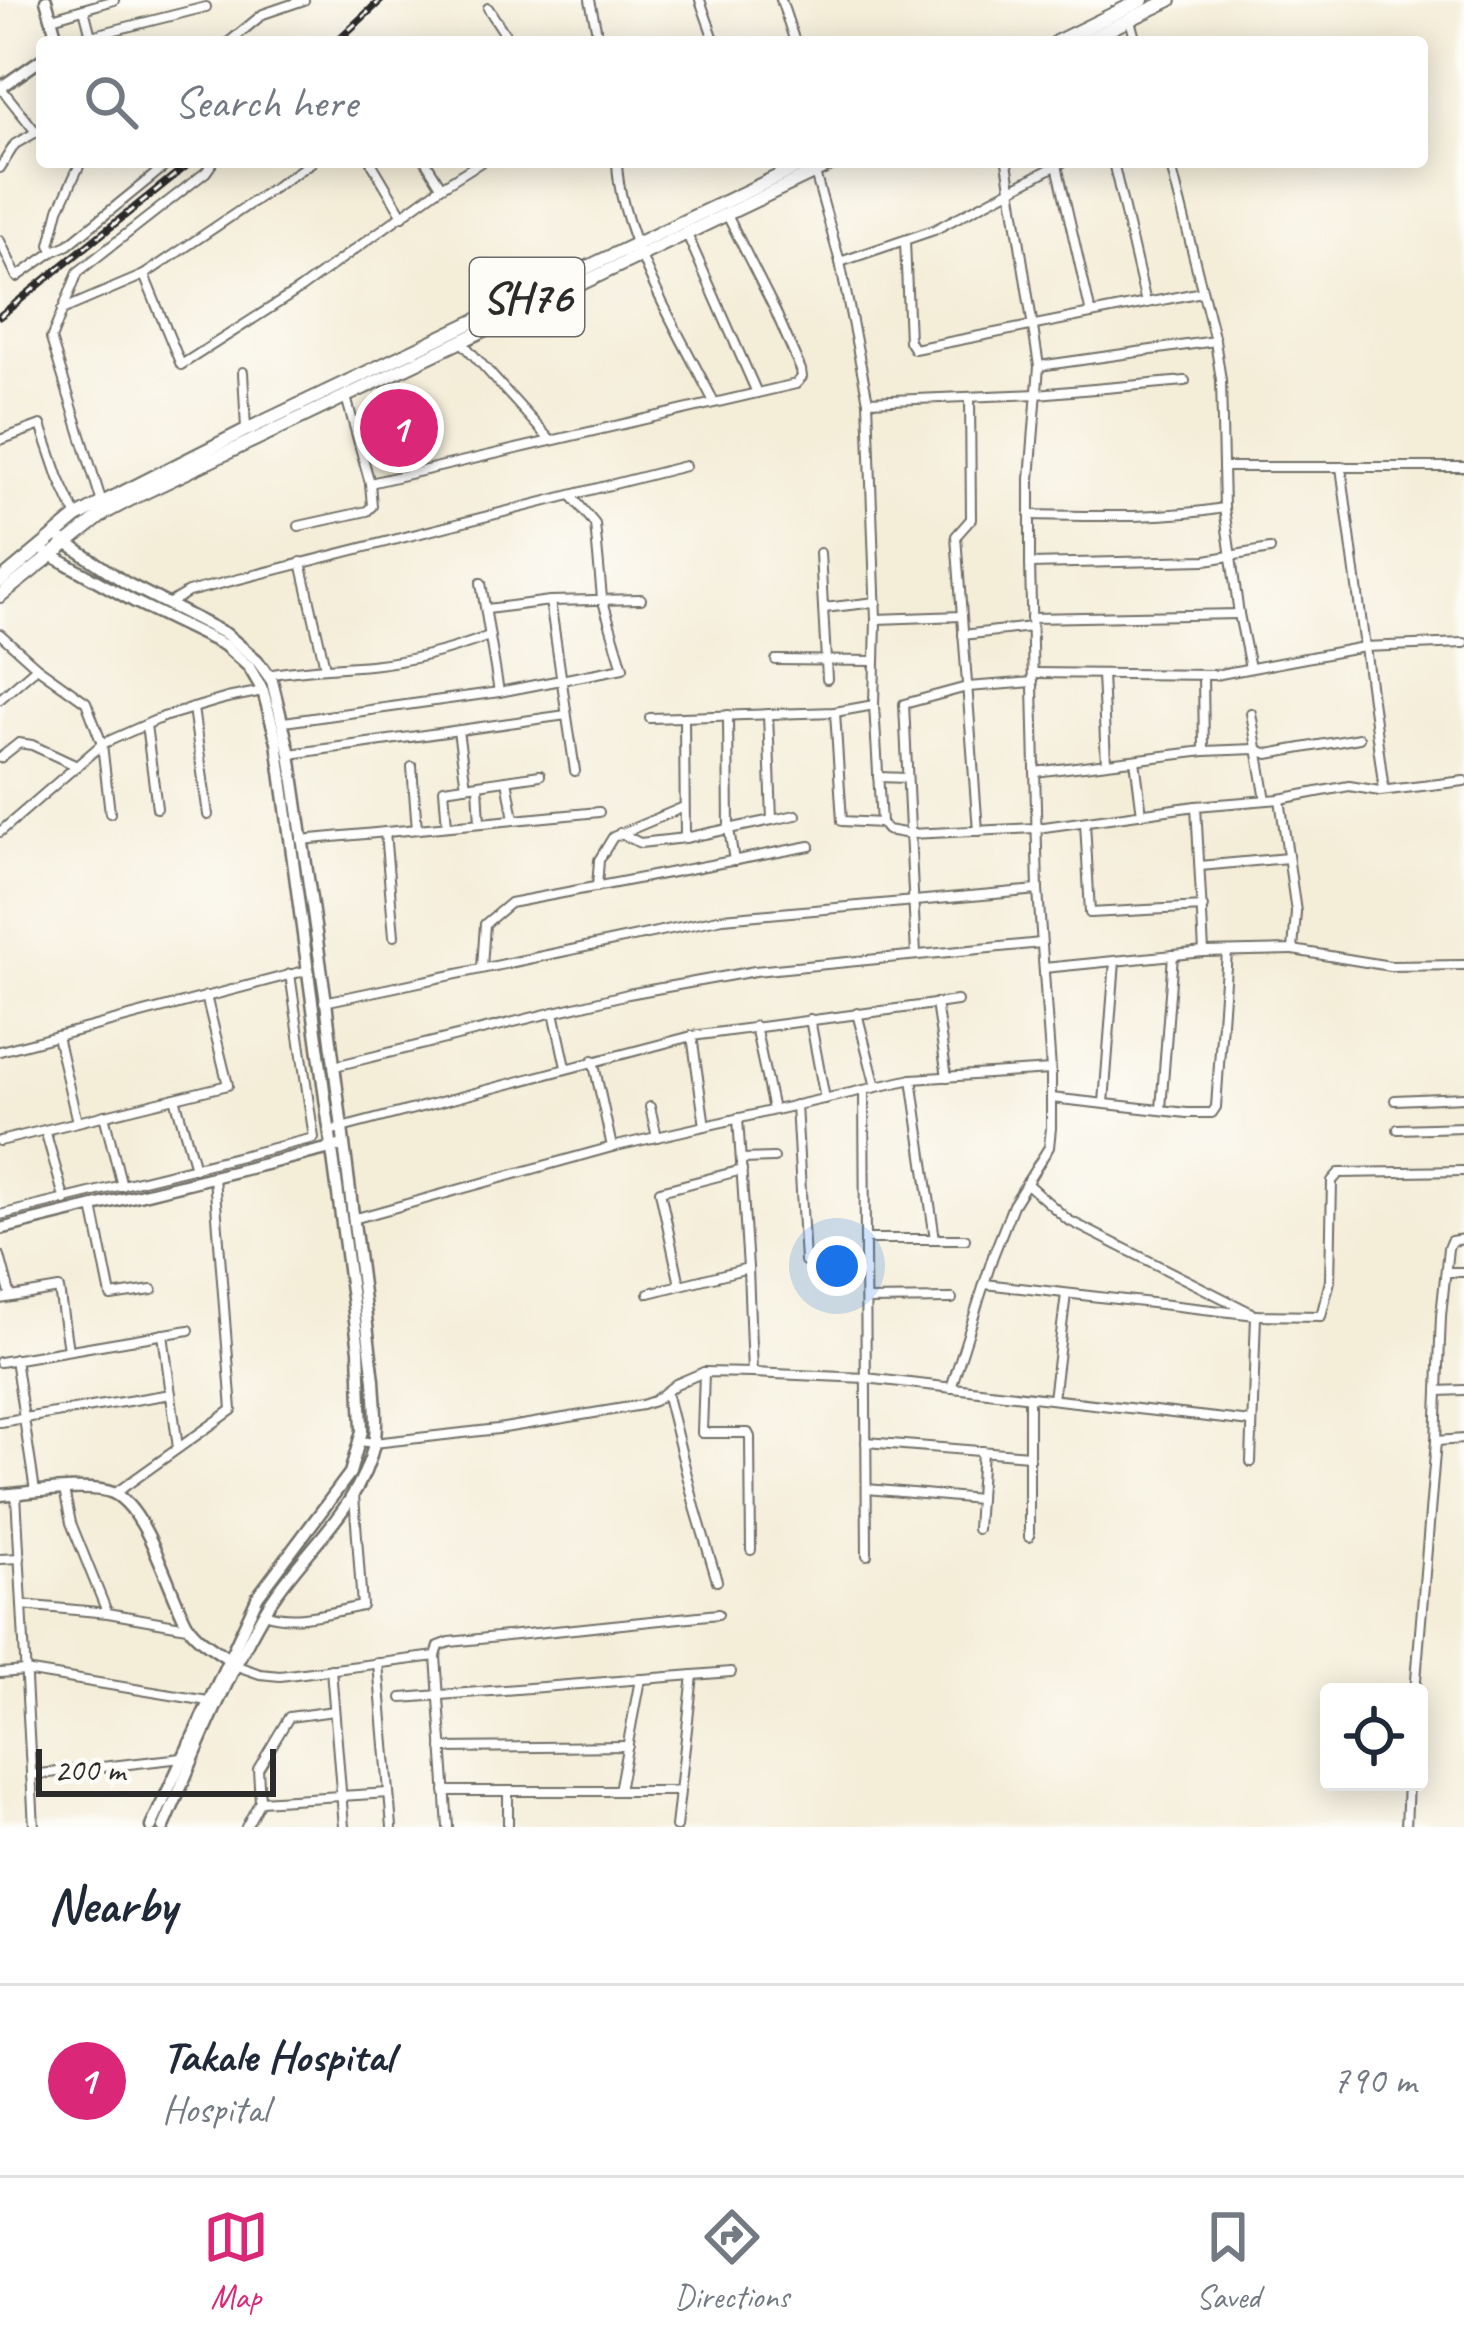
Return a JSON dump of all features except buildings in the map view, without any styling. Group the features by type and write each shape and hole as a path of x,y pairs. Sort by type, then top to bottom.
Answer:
{"main road":[{"path":"46,0 56,36"},
{"path":"1068,36 1142,0"},
{"path":"1096,36 1170,0"},
{"path":"0,88 36,62"},
{"name":"SH76","path":"61,539 77,517 246,430 810,168"},
{"name":"SH76","path":"0,581 137,496 346,397 639,248 726,213 810,168"},
{"path":"61,539 126,583 226,634 263,682 284,722 308,970 334,1066 336,1130"},
{"path":"46,551 224,645 263,682 297,840 336,1130 359,1350 363,1417 345,1483 258,1596 164,1827"},
{"name":"SH76","path":"0,596 46,551"},
{"path":"0,1229 338,1147"},
{"path":"151,1827 208,1701 295,1567 354,1495 374,1443 374,1380 353,1219 338,1147"},
{"path":"0,1495 83,1489 114,1494 152,1542 189,1627 233,1662"}],"street":[{"path":"52,18 114,0"},
{"path":"236,36 263,14 304,0"},
{"path":"590,0 597,36"},
{"path":"700,0 713,36"},
{"path":"781,0 793,36"},
{"path":"84,9 91,36 206,7"},
{"path":"488,8 506,36"},
{"path":"1130,20 1134,36"},
{"path":"0,88 36,127"},
{"path":"0,168 15,144 36,132"},
{"path":"54,251 51,236 78,168"},
{"path":"0,241 17,277 68,245 163,168"},
{"path":"102,503 51,339 78,272 87,262 209,168"},
{"path":"62,310 144,275 304,168"},
{"path":"374,168 404,216"},
{"path":"430,168 441,187"},
{"path":"144,275 181,365 300,289 472,168"},
{"path":"617,168 620,199 639,248 714,403"},
{"path":"812,168 840,262 868,400 876,602 874,705 881,823 887,830 910,834 1037,828 1280,799 1348,785 1384,790 1464,781"},
{"path":"951,1388 1013,1205 1049,1148 1051,1070 1038,890 1030,564 1030,478 1039,366 1007,168"},
{"path":"840,262 934,230 1051,168"},
{"path":"1061,168 1091,314"},
{"path":"1114,168 1146,303"},
{"path":"1171,168 1215,341 1221,380 1225,508 1250,668"},
{"path":"370,483 796,384 801,370 726,213"},
{"path":"686,232 757,393"},
{"path":"905,241 914,349 1202,292"},
{"path":"460,340 550,440"},
{"path":"1039,366 1215,341"},
{"path":"243,372 246,430"},
{"path":"868,400 1037,394 1185,381"},
{"path":"298,526 372,506 346,397"},
{"path":"970,397 971,519 956,536 978,831"},
{"path":"0,440 41,425 77,517"},
{"path":"168,604 188,592 685,466"},
{"path":"1223,467 1464,467"},
{"path":"1342,467 1384,790"},
{"path":"284,722 499,692 623,668 602,598 596,524 571,495"},
{"path":"1030,515 1131,516 1225,508"},
{"path":"1030,564 1206,560 1270,549"},
{"path":"820,553 827,679"},
{"path":"301,562 325,667"},
{"path":"481,583 499,692"},
{"path":"487,609 550,601 641,599"},
{"path":"550,601 575,771"},
{"path":"823,608 876,602"},
{"path":"964,635 1031,623 1239,614"},
{"path":"876,619 962,616"},
{"path":"0,634 86,702 102,744 110,813"},
{"path":"0,832 102,744 146,725 263,682 325,667 374,664 455,648 490,636"},
{"path":"916,955 904,704 968,687 1033,678 1203,675 1364,647 1464,643"},
{"path":"776,659 875,661"},
{"path":"0,699 37,667"},
{"path":"1102,674 1106,763"},
{"path":"1203,675 1204,752"},
{"path":"650,718 835,712 874,705"},
{"path":"193,708 208,815"},
{"path":"835,712 842,821 881,823"},
{"path":"1251,713 1266,800"},
{"path":"769,714 772,820"},
{"path":"290,754 566,715"},
{"path":"728,715 734,861"},
{"path":"684,717 686,838"},
{"path":"146,725 157,808"},
{"path":"458,731 466,786"},
{"path":"1036,772 1204,752 1255,749 1268,754 1358,737"},
{"path":"0,758 19,743 77,766"},
{"path":"1135,760 1142,814"},
{"path":"412,766 417,829"},
{"path":"447,826 444,789 540,775"},
{"path":"878,778 907,778"},
{"path":"507,780 514,819"},
{"path":"478,784 480,823"},
{"path":"1280,799 1296,912 1293,950"},
{"path":"597,887 599,860 614,836 685,806"},
{"path":"1196,806 1204,952"},
{"path":"297,840 598,812"},
{"path":"620,833 640,844 796,815"},
{"path":"1085,822 1090,913 1203,907"},
{"path":"385,832 394,936"},
{"path":"482,967 485,924 510,903 810,846"},
{"path":"1200,866 1288,858"},
{"path":"320,1002 723,918 1038,890"},
{"path":"334,1066 628,994 755,971 1041,943"},
{"path":"1044,968 1204,952 1293,950 1390,965 1464,965"},
{"path":"1051,1098 1208,1114 1216,1107 1227,952"},
{"path":"1161,1110 1173,955"},
{"path":"1104,1104 1114,961"},
{"path":"0,1051 308,970"},
{"path":"0,1215 314,1138 290,974"},
{"path":"0,1141 228,1085 206,996"},
{"path":"336,1130 692,1036 958,1000"},
{"path":"936,1003 947,1077"},
{"path":"554,1012 566,1067"},
{"path":"857,1013 876,1088"},
{"path":"810,1019 825,1099"},
{"path":"755,1026 773,1110"},
{"path":"57,1036 77,1122"},
{"path":"692,1036 705,1126"},
{"path":"593,1060 612,1147"},
{"path":"353,1219 612,1147 912,1079 1051,1070"},
{"path":"912,1079 934,1239"},
{"path":"864,1090 867,1556"},
{"path":"1395,1100 1464,1096"},
{"path":"175,1098 195,1168"},
{"path":"796,1105 806,1261"},
{"path":"650,1107 657,1136"},
{"path":"104,1115 122,1186"},
{"path":"738,1118 752,1372"},
{"path":"1398,1129 1464,1127"},
{"path":"45,1130 65,1201"},
{"path":"680,1285 660,1191 774,1158"},
{"path":"985,1284 1256,1315 1321,1316 1330,1281 1335,1176 1464,1171"},
{"path":"114,1494 232,1410 214,1177"},
{"path":"1026,1183 1068,1220 1256,1315"},
{"path":"94,1207 111,1296 152,1290"},
{"path":"865,1239 964,1239"},
{"path":"1416,1683 1448,1248 1451,1240 1464,1239"},
{"path":"0,1256 5,1298 59,1289 68,1351"},
{"path":"649,1293 748,1268"},
{"path":"1447,1272 1464,1272"},
{"path":"1053,1400 1066,1294"},
{"path":"866,1300 952,1299"},
{"path":"1251,1462 1256,1315"},
{"path":"0,1362 189,1330"},
{"path":"163,1334 178,1448"},
{"path":"15,1360 35,1492"},
{"path":"360,1441 374,1443 642,1406 704,1372 866,1378 1251,1422"},
{"path":"704,1372 703,1433 749,1435 751,1550"},
{"path":"1438,1390 1464,1390"},
{"path":"666,1391 717,1581"},
{"path":"0,1422 171,1394"},
{"path":"1029,1396 1029,1537"},
{"path":"1436,1441 1464,1439"},
{"path":"866,1442 1029,1455"},
{"path":"977,1529 982,1451"},
{"path":"867,1489 979,1499"},
{"path":"64,1490 71,1523 108,1613"},
{"path":"16,1494 34,1827"},
{"path":"264,1613 296,1618 362,1606 354,1495"},
{"path":"0,1558 20,1558"},
{"path":"22,1605 189,1627"},
{"path":"448,1827 439,1646 718,1614"},
{"path":"233,1662 271,1676 436,1656"},
{"path":"378,1663 392,1827"},
{"path":"331,1669 344,1827"},
{"path":"0,1673 26,1671 208,1701"},
{"path":"401,1698 730,1672"},
{"path":"676,1827 693,1675"},
{"path":"619,1791 640,1679"},
{"path":"247,1827 260,1801 258,1769 289,1717 334,1711"},
{"path":"442,1748 628,1745"},
{"path":"31,1775 182,1758"},
{"path":"445,1791 680,1791"},
{"path":"508,1791 508,1827"},
{"path":"1406,1827 1408,1791"},
{"path":"260,1801 389,1793"}],"railway":[{"path":"342,36 381,0"},
{"path":"0,316 184,168"}],"place":[{"name":"Takale Hospital","path":"399,428"}]}
